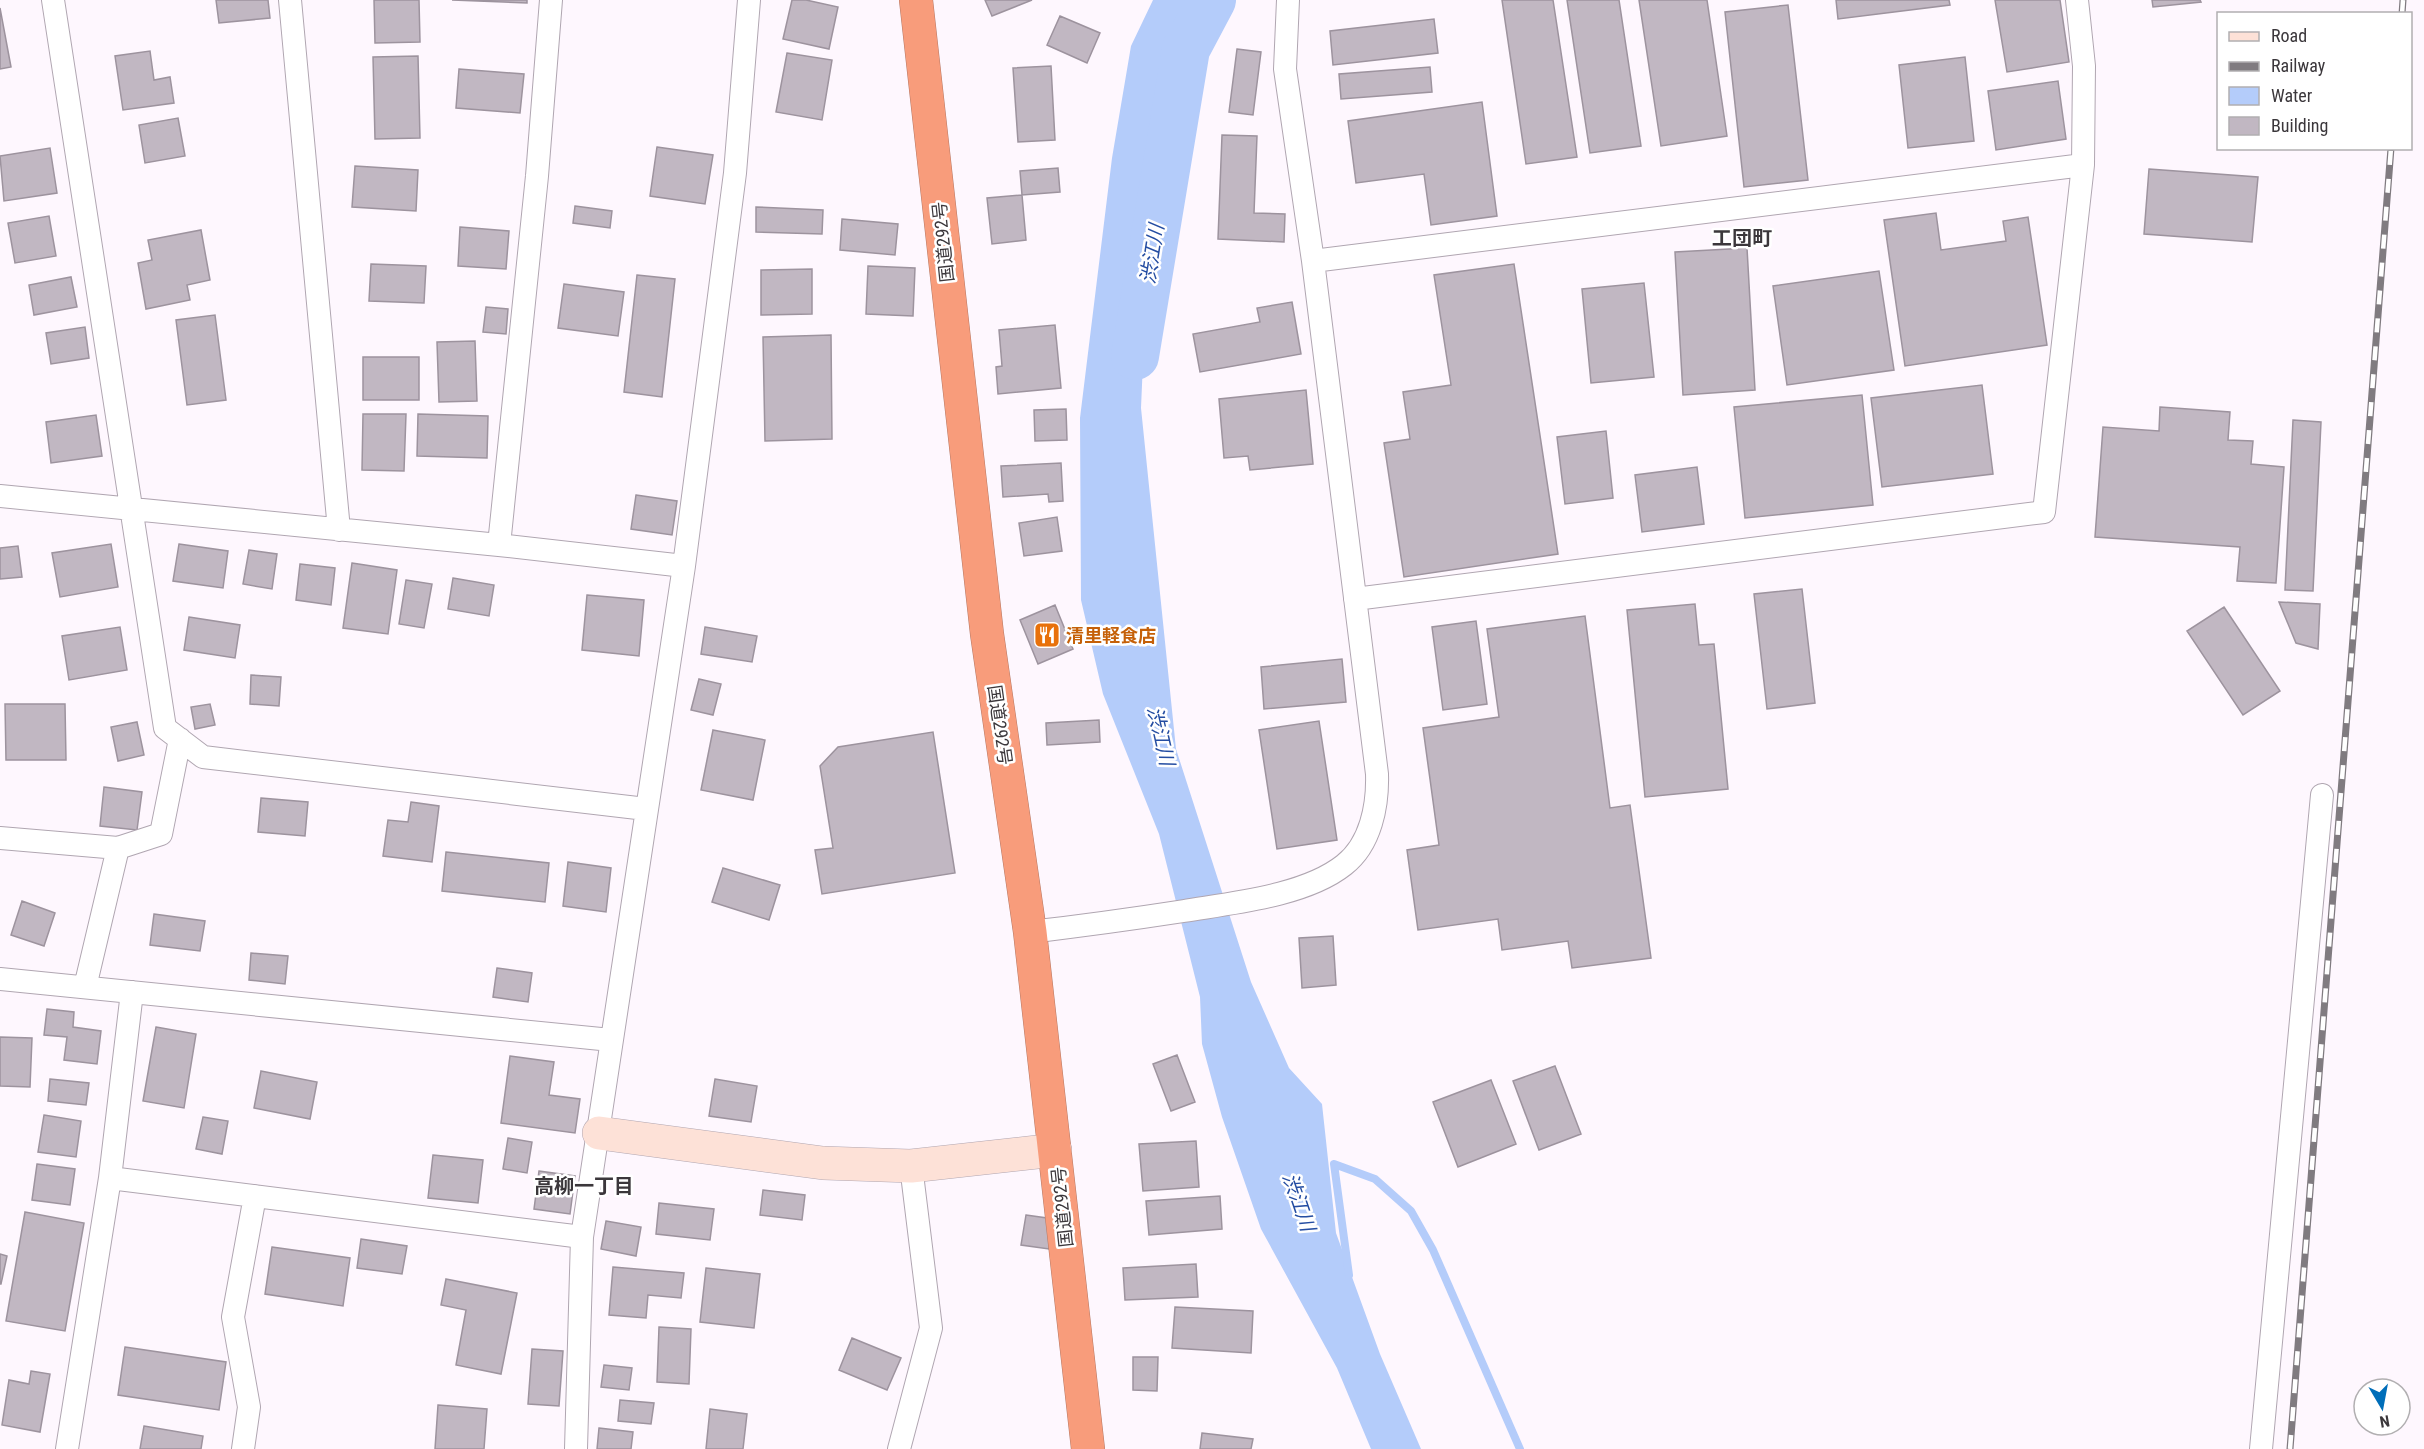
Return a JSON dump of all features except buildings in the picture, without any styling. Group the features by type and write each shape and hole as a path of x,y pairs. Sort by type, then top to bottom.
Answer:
{"highway":[{"name":"国道292号","path":"916,0 987,634 1030,932 1088,1449"}],"street":[{"path":"53,0 165,728 203,757 646,809"},
{"path":"290,0 339,530"},
{"path":"500,545 537,176 550,0"},
{"path":"576,1449 582,1237 684,566 735,173 749,0"},
{"path":"1030,932 1256,900 1314,882 1345,864 1362,843 1372,824 1378,795 1377,774 1313,261 1285,69 1288,0"},
{"path":"1355,599 2044,512 2083,165 2084,66 2077,0"},
{"path":"1313,261 2083,165"},
{"path":"0,496 500,545 684,566"},
{"path":"0,838 118,848 161,834 180,740"},
{"path":"2261,1449 2322,795"},
{"path":"84,987 118,848"},
{"path":"0,979 611,1040"},
{"path":"67,1449 110,1178 132,992"},
{"path":"599,1133 823,1163 911,1166 1055,1150"},
{"path":"899,1449 931,1328 911,1166"},
{"path":"110,1178 582,1237"},
{"path":"243,1449 249,1407 233,1317 255,1196"}],"water":[{"path":"1153,0 1224,0 1198,48 1150,201 1141,408 1176,749 1251,982 1289,1068 1322,1104 1336,1233 1380,1354 1421,1449 1371,1449 1337,1368 1261,1229 1222,1117 1202,1044 1200,997 1159,834 1103,694 1081,600 1080,418 1112,158 1131,46"}],"waterway":[{"name":"渋江川","path":"1135,356 1186,49 1212,0"},
{"path":"1349,1275 1334,1164 1375,1179 1411,1211 1433,1250 1520,1449"}],"railway":[{"path":"2402,12 2403,0"},
{"path":"2290,1449 2391,150"}],"place":[{"name":"清里軽食店","path":"1047,635"}],"district":[{"name":"工団町","path":"1742,238"},
{"name":"高柳一丁目","path":"584,1186"}]}
